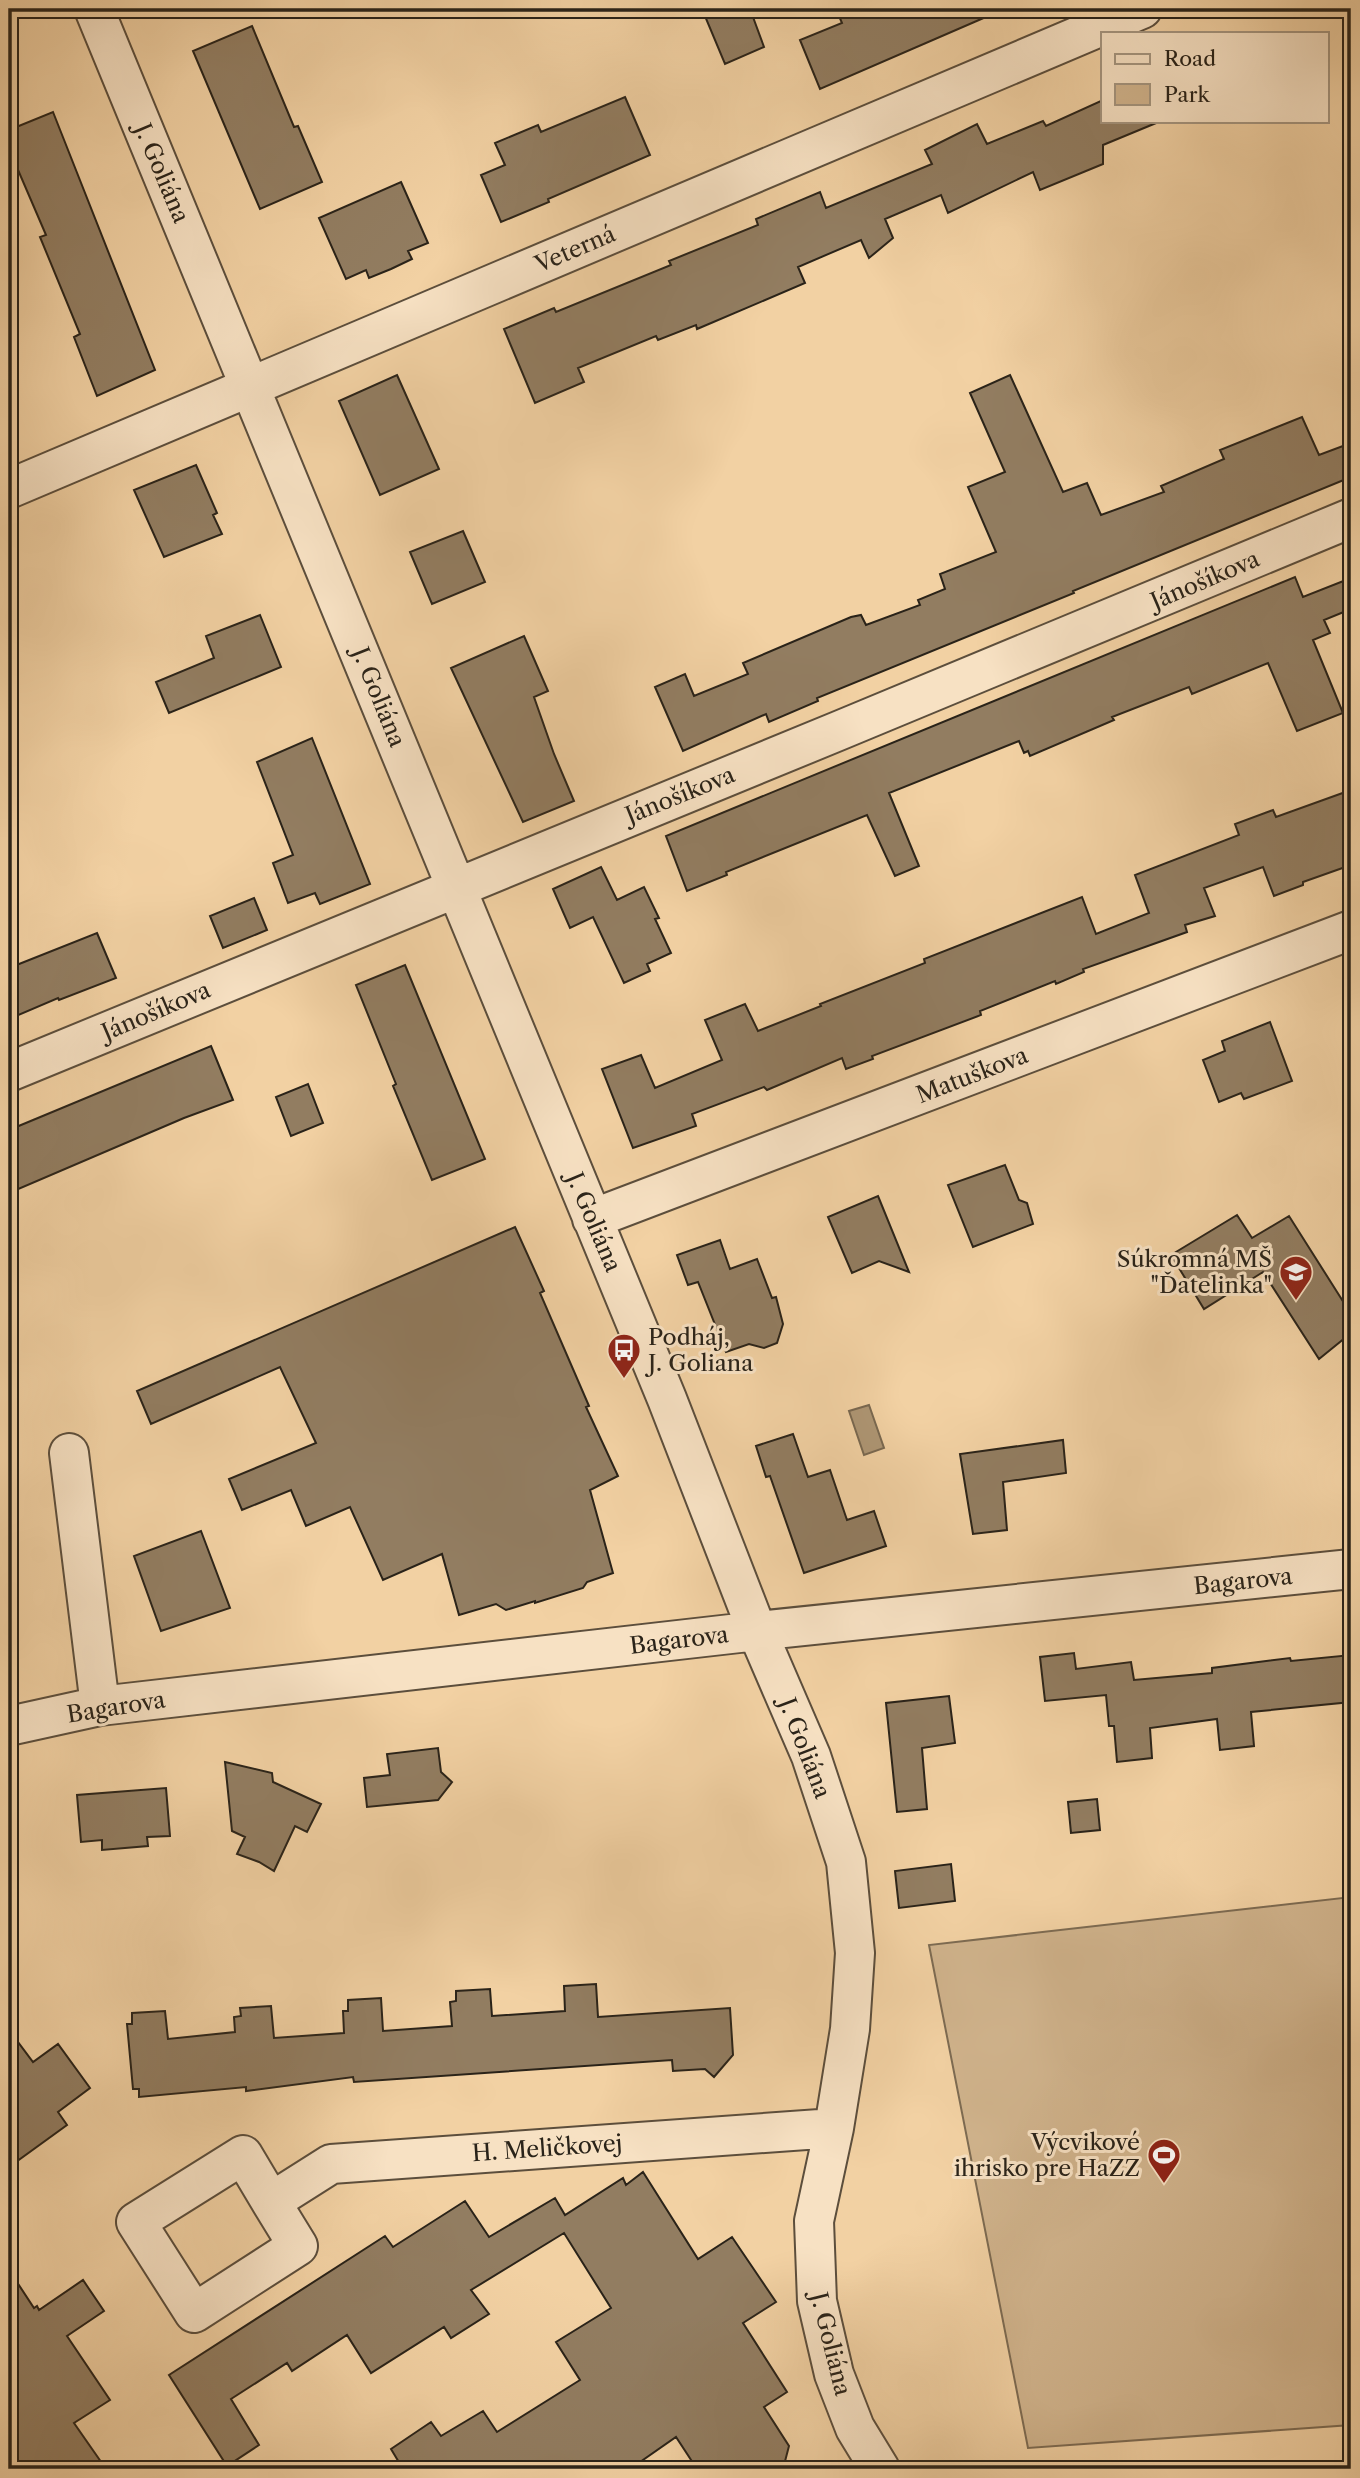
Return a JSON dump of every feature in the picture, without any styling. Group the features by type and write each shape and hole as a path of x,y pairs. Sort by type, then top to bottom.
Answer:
{"street":[{"name":"J. Goliána","path":"94,9 667,1399 757,1631 811,1756 846,1862 855,1953 850,2029 834,2128 814,2221 817,2301 834,2374 855,2428 880,2469"},
{"name":"Veterná","path":"9,489 1142,9"},
{"name":"Jánošíkova","path":"9,1072 1118,617 1351,518"},
{"name":"Matuškova","path":"592,1219 1351,930"},
{"path":"69,1453 100,1706"},
{"name":"Bagarova","path":"9,1726 100,1706 757,1631 1351,1569"},
{"name":"H. Meličkovej","path":"271,2202 331,2164 834,2128"}],"green space":[{"name":"Výcvikové ihrisko pre HaZZ","path":"1351,1897 1351,2425 1028,2448 929,1945"}],"shaded area":[{"path":"869,1405 884,1448 864,1455 849,1411"}],"building":[{"path":"702,9 750,9 764,47 725,64"},
{"path":"836,9 1002,10 820,89 800,40 842,23"},
{"path":"252,26 294,127 298,126 322,182 260,209 193,51"},
{"path":"625,97 650,155 501,222 481,175 505,165 495,143 538,125 541,132"},
{"path":"1101,101 1101,122 1159,122 1103,145 1103,164 1040,190 1033,172 948,213 941,195 885,219 893,238 869,258 861,240 798,267 805,283 697,329 696,325 658,340 656,336 578,368 584,382 535,403 504,329 554,308 556,312 671,265 669,261 758,225 756,219 820,192 826,208 932,164 925,150 977,124 987,144 1043,121 1046,126"},
{"path":"53,112 155,370 97,396 74,337 80,334 40,237 46,235 9,149 9,130"},
{"path":"401,182 428,243 408,251 412,259 391,269 369,278 366,270 346,279 319,218"},
{"path":"397,375 439,469 380,495 339,401"},
{"path":"1010,375 1063,492 1087,483 1101,515 1164,492 1161,486 1224,459 1220,450 1302,417 1319,455 1351,443 1351,477 817,698 818,701 769,722 766,714 683,751 655,687 685,674 694,696 748,674 743,663 851,617 861,615 866,625 920,605 918,600 945,589 940,574 996,552 968,487 1005,472 970,393"},
{"path":"196,465 217,513 213,515 222,534 164,557 134,490"},
{"path":"463,531 485,582 432,604 410,552"},
{"path":"1295,577 1303,597 1351,578 1351,609 1324,620 1330,633 1313,640 1343,713 1297,731 1268,663 1192,694 1189,687 1112,717 1114,720 1030,756 1028,751 1024,753 1019,741 889,793 919,866 895,876 867,815 726,872 727,875 687,891 666,836"},
{"path":"260,615 281,667 169,713 156,682 214,658 206,636"},
{"path":"524,636 548,691 534,697 574,801 523,822 451,668"},
{"path":"312,738 370,884 320,904 315,893 288,903 273,863 293,855 257,762"},
{"path":"1351,790 1351,865 1303,882 1303,885 1274,896 1263,867 1204,888 1215,916 1185,925 1187,932 1083,969 1084,972 1056,984 1055,981 980,1011 981,1015 872,1056 873,1059 846,1069 842,1058 767,1090 764,1087 692,1114 696,1126 633,1148 602,1069 641,1055 655,1088 722,1060 705,1020 745,1004 758,1031 925,963 924,959 1082,897 1096,934 1149,913 1135,875 1239,835 1235,824 1273,810 1276,817"},
{"path":"601,867 617,900 644,887 659,918 655,919 671,953 647,964 650,971 624,983 593,917 570,928 553,889"},
{"path":"254,898 267,930 223,948 210,916"},
{"path":"97,933 116,978 9,1019 9,968"},
{"path":"405,965 485,1159 432,1180 393,1086 396,1084 356,985"},
{"path":"1270,1022 1292,1081 1244,1099 1241,1093 1219,1102 1203,1060 1225,1051 1222,1041"},
{"path":"211,1046 233,1100 184,1118 9,1193 9,1130"},
{"path":"308,1084 323,1123 291,1136 276,1097"},
{"path":"1005,1165 1019,1200 1027,1203 1033,1224 973,1247 948,1185"},
{"path":"878,1196 909,1272 879,1261 852,1273 828,1217"},
{"path":"1237,1215 1252,1238 1289,1216 1351,1314 1351,1333 1319,1359 1263,1272 1204,1309 1171,1255"},
{"path":"515,1227 544,1291 540,1293 589,1406 586,1407 618,1476 590,1490 613,1573 587,1582 583,1588 535,1603 506,1610 496,1604 459,1615 442,1554 383,1580 350,1507 306,1526 291,1490 242,1510 229,1479 316,1443 280,1367 151,1424 137,1391"},
{"path":"720,1240 730,1269 757,1259 772,1298 776,1297 783,1324 777,1343 764,1348 749,1344 726,1352 698,1282 688,1285 677,1255"},
{"path":"793,1434 808,1477 830,1470 847,1520 874,1511 886,1546 804,1573 770,1476 766,1477 756,1446"},
{"path":"1063,1440 1066,1473 1003,1482 1007,1530 973,1534 960,1454"},
{"path":"201,1531 230,1608 161,1631 134,1556"},
{"path":"1074,1653 1076,1669 1131,1662 1134,1680 1212,1673 1212,1668 1290,1658 1291,1661 1351,1655 1351,1702 1251,1712 1254,1746 1220,1750 1217,1719 1150,1728 1152,1758 1117,1762 1114,1726 1109,1726 1106,1695 1045,1701 1040,1657"},
{"path":"949,1696 955,1743 922,1748 927,1809 897,1812 886,1703"},
{"path":"438,1748 441,1772 452,1782 438,1800 367,1807 364,1778 390,1775 387,1754"},
{"path":"225,1762 272,1773 273,1782 321,1804 307,1832 295,1826 274,1871 237,1854 245,1837 232,1831"},
{"path":"166,1788 170,1836 147,1837 148,1846 102,1850 102,1840 81,1842 77,1795"},
{"path":"1097,1799 1100,1830 1071,1833 1068,1802"},
{"path":"951,1864 955,1901 899,1908 895,1871"},
{"path":"596,1984 598,2017 730,2008 733,2055 714,2077 705,2069 673,2071 672,2060 354,2082 353,2077 246,2091 246,2087 139,2097 139,2089 133,2089 127,2024 132,2024 132,2013 165,2011 168,2039 235,2032 234,2017 241,2016 240,2008 271,2006 274,2038 344,2033 343,2011 348,2011 348,2000 381,1998 383,2031 452,2026 450,2002 456,2001 456,1991 490,1989 492,2016 565,2011 564,1986"},
{"path":"9,2030 33,2062 58,2044 90,2088 58,2112 67,2125 9,2167"},
{"path":"643,2172 698,2259 732,2237 776,2302 743,2323 787,2392 764,2407 789,2446 783,2469 697,2469 676,2437 630,2469 403,2469 391,2449 431,2422 441,2436 483,2411 497,2432 580,2380 556,2342 611,2308 564,2233 471,2290 489,2314 451,2338 444,2327 371,2373 347,2335 292,2371 287,2363 231,2399 259,2445 227,2466 169,2375 385,2236 393,2247 465,2201 489,2237 555,2198 565,2215 623,2178 626,2185"},
{"path":"9,2270 34,2308 37,2306 39,2310 83,2280 104,2311 67,2336 110,2400 74,2423 106,2469 9,2469"}],"place":[{"name":"Súkromná MŠ \"Ďatelinka\"","path":"1296,1302"},
{"name":"Podháj, J. Goliana","path":"624,1380"},
{"name":"Výcvikové ihrisko pre HaZZ","path":"1164,2185"}]}
